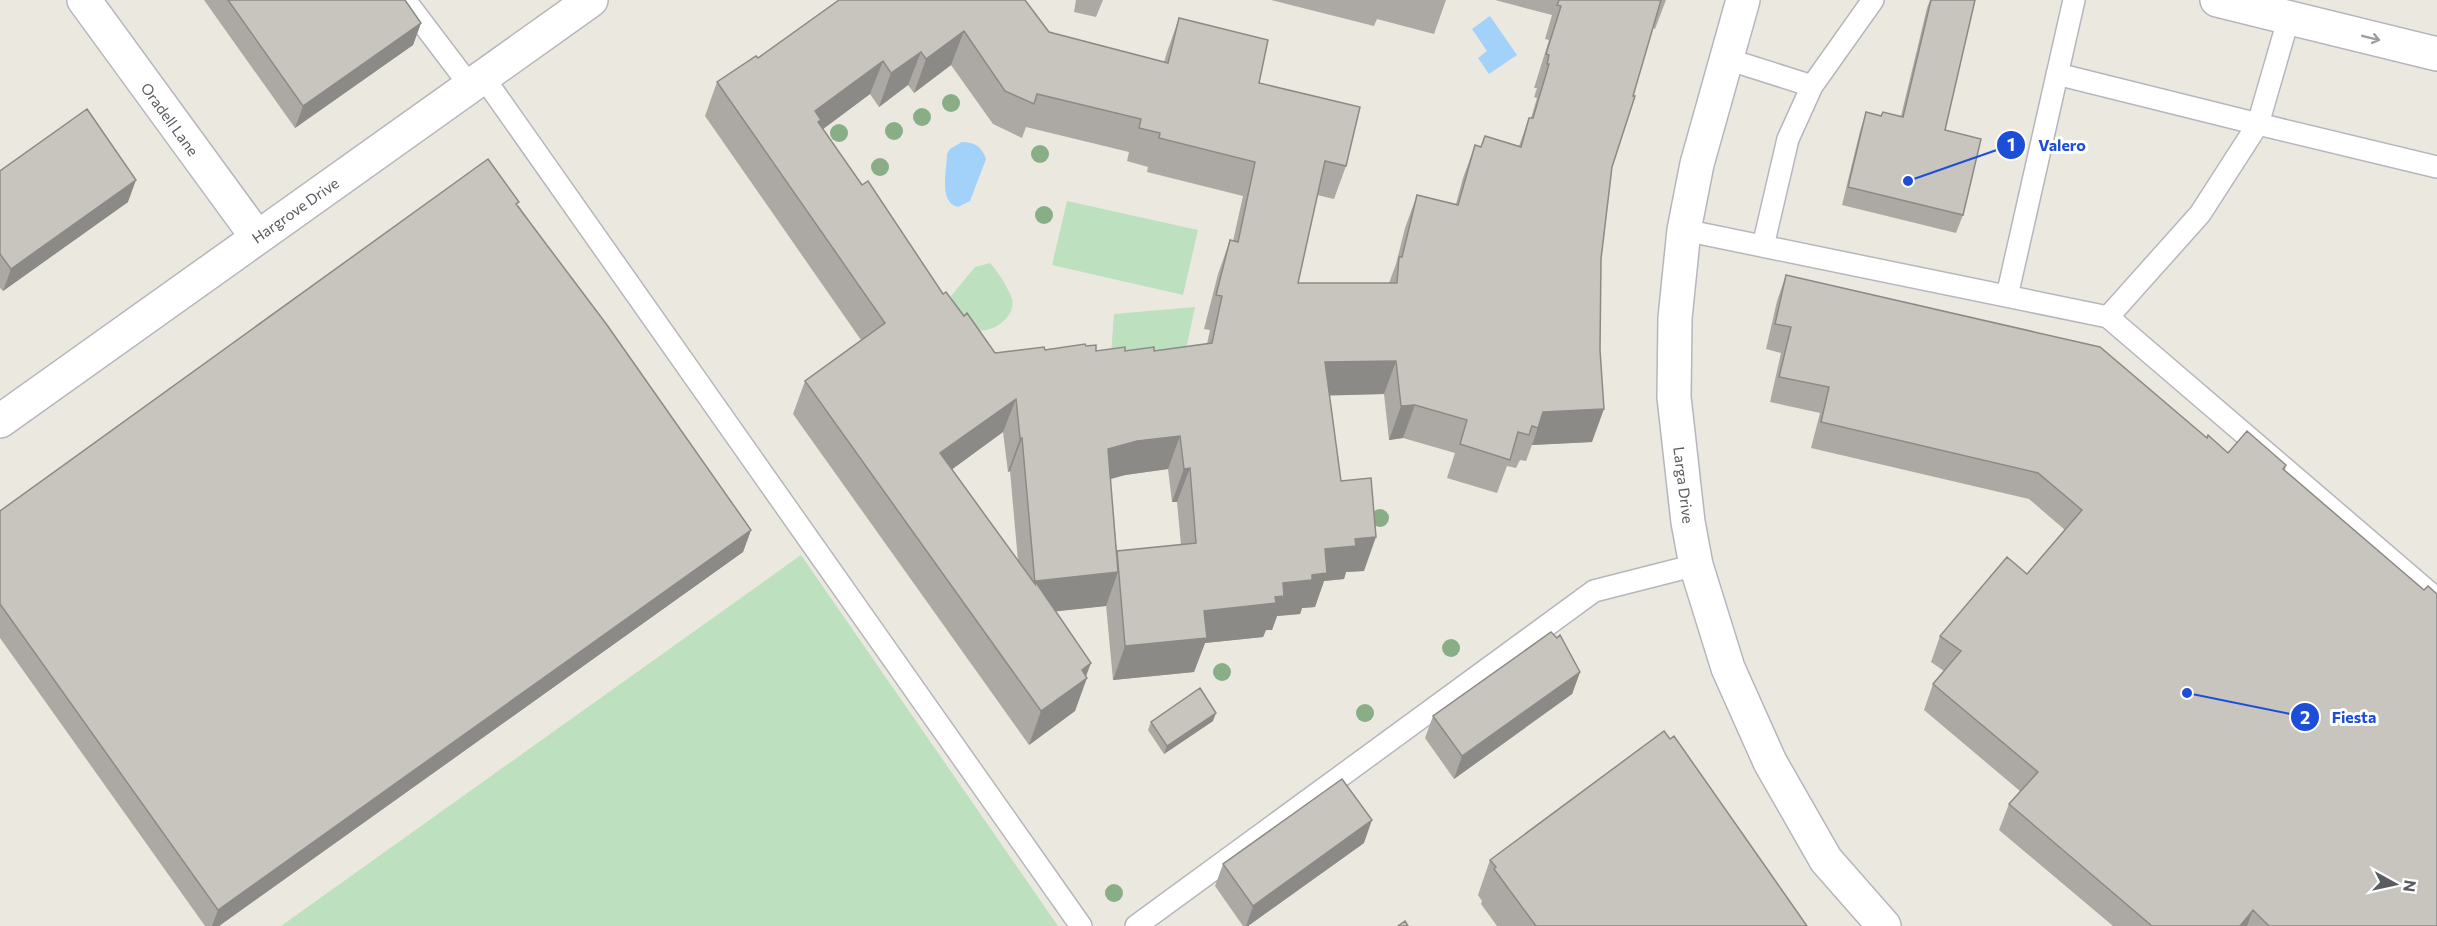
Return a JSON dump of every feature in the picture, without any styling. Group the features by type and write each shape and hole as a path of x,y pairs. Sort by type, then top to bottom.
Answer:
{"street":[{"name":"Oradell Lane","path":"84,0 257,237"},
{"name":"Hargrove Drive","path":"0,421 591,0"},
{"name":"Larga Drive","path":"1743,0 1696,164 1684,230 1675,318 1674,397 1686,512 1696,565 1728,668 1770,762 1826,860 1884,926"},
{"path":"2217,0 2437,54"}],"lane":[{"path":"405,0 433,39 477,82 1081,926"},
{"path":"1763,246 1788,138 1812,86 1873,0"},
{"path":"2007,296 2074,0"},
{"path":"2108,317 2200,214 2258,124 2289,17"},
{"path":"1727,59 1812,86"},
{"path":"2057,74 2437,166"},
{"path":"1684,230 2108,317 2437,598"},
{"path":"1136,926 1594,591 1696,565"}],"green space":[{"path":"1067,201 1198,230 1183,295 1052,265"},
{"path":"990,263 1008,290 1012,306 1010,314 998,325 991,329 976,330 967,325 953,304 951,296 975,267"},
{"path":"1195,307 1185,354 1111,354 1114,314"},
{"path":"801,555 1058,926 281,926"}],"water":[{"path":"1490,16 1517,55 1489,74 1478,58 1487,51 1472,29"},
{"path":"962,142 977,146 986,159 970,201 958,207 948,199 945,177 947,154 950,149"}],"building":[{"path":"228,0 405,0 421,23 303,106"},
{"path":"839,0 1025,0 1049,32 1168,63 1179,18 1268,40 1259,83 1360,107 1346,166 1325,161 1298,283 1397,283 1399,257 1402,257 1417,195 1458,205 1475,145 1481,147 1485,136 1521,147 1529,118 1533,118 1549,64 1547,64 1549,55 1546,54 1561,6 1557,5 1559,0 1661,0 1633,96 1635,96 1612,167 1601,259 1600,350 1604,409 1543,412 1538,428 1532,426 1529,435 1518,432 1510,460 1460,444 1467,420 1415,405 1401,406 1396,361 1325,362 1341,481 1371,478 1376,537 1355,539 1356,546 1325,549 1327,573 1312,575 1312,580 1283,583 1284,596 1275,597 1276,603 1204,611 1207,638 1125,646 1117,551 1196,543 1190,468 1184,469 1180,436 1137,441 1108,449 1118,572 1035,581 1091,663 1082,670 1087,678 1041,711 805,381 885,323 717,82 756,56 758,58","holes":["964,31 1005,91 1034,104 1037,94 1141,119 1139,128 1160,133 1159,138 1255,162 1238,242 1230,240 1216,295 1222,296 1212,343 1154,351 1154,347 1125,351 1125,347 1096,351 1096,345 1086,346 1085,344 1045,350 1044,347 995,353 967,313 964,316 946,292 943,294 868,181 862,185 818,122 821,120 815,111 883,61 891,73 921,52 926,59","1016,399 1020,438 1022,438 1035,584 940,453"]},
{"path":"1931,0 1975,0 1945,130 1981,139 1963,215 1848,187 1866,112 1881,116 1883,112 1903,117"},
{"path":"87,109 136,180 11,269 0,254 0,171"},
{"path":"488,159 519,202 516,204 607,325 751,530 218,910 0,604 0,511"},
{"path":"1786,275 2100,347 2207,438 2208,435 2228,453 2247,431 2286,465 2283,469 2424,590 2428,586 2437,594 2437,926 2269,926 2253,910 2240,926 2152,926 2009,804 2038,772 1933,684 1961,651 1940,636 2007,557 2027,574 2082,510 2038,473 1821,422 1829,387 1779,377 1791,327 1775,324"},
{"path":"1551,632 1557,638 1560,635 1580,672 1462,756 1433,716"},
{"path":"1200,688 1216,713 1167,746 1151,722"},
{"path":"1664,731 1670,739 1674,736 1807,926 1536,926 1494,869 1496,867 1490,860"},
{"path":"1342,779 1372,820 1253,906 1223,864"},
{"path":"1405,921 1408,926 1398,926"}],"place":[{"name":"Valero","path":"1908,181"},
{"name":"Fiesta","path":"2187,693"}]}
